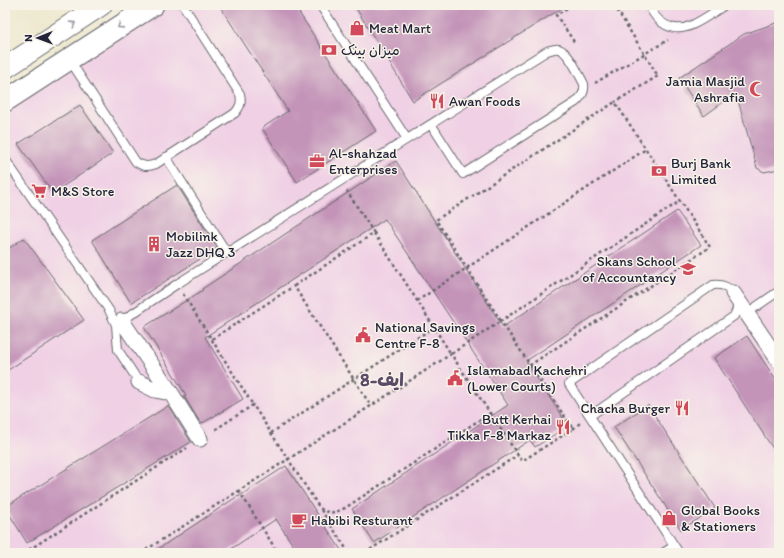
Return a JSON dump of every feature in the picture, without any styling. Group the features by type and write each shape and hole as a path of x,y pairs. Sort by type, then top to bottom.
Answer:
{"street":[{"path":"5,68 102,5"},
{"path":"5,101 153,5"},
{"path":"733,294 779,361"},
{"path":"119,323 171,393 200,439"},
{"path":"139,382 155,390 171,393"}],"lane":[{"path":"69,59 136,162 143,166 149,167 166,158 235,113 242,101 240,94 183,5"},
{"path":"320,5 407,139"},
{"path":"649,5 662,24 674,28 684,28 692,25 725,5"},
{"path":"119,323 177,284 227,253 407,139 547,51 552,49 560,49 566,54 584,84 582,97 576,102 463,174 431,124"},
{"path":"166,158 227,253"},
{"path":"5,159 119,323 118,350 139,382"},
{"path":"590,416 734,316 738,310 738,302 727,286 720,284 713,285 569,384 676,549 663,553"},
{"path":"747,313 779,291"}],"path":[{"path":"572,5 556,15 576,45"},
{"path":"341,181 451,354 522,461 572,429 436,220 615,102 658,76 615,5"},
{"path":"584,89 692,25"},
{"path":"594,75 598,81"},
{"path":"530,365 710,247 615,102"},
{"path":"417,301 646,149"},
{"path":"140,553 451,354 680,202"},
{"path":"212,339 374,233"},
{"path":"177,284 349,553"},
{"path":"294,286 371,406"},
{"path":"271,433 434,327"},
{"path":"24,553 253,405"},
{"path":"319,506 325,512 331,513 345,508 490,413"},
{"path":"365,553 518,455"},
{"path":"239,491 278,553"}],"shaded area":[{"path":"154,5 779,5 779,553 5,553 5,102"}],"building":[{"path":"219,5 294,5 376,131 297,182 262,128 288,111"},
{"path":"354,5 567,5 413,101"},
{"name":"Jamia Masjid Ashrafia","path":"779,22 779,169 764,172 757,168 736,93 704,116 679,78 744,34"},
{"path":"80,105 113,153 53,193 18,144"},
{"path":"396,161 503,327 677,211 701,245 526,361 568,426 535,447 530,440 374,543 352,509 508,405 385,219 205,337 243,399 201,424 184,396 186,395 144,327 203,290 202,289"},
{"name":"Mobilink Jazz DHQ 3","path":"177,185 217,248 131,303 92,240"},
{"path":"24,238 84,320 5,372 5,251"},
{"path":"747,336 779,385 779,458 714,358"},
{"path":"648,405 715,508 681,530 614,427"},
{"path":"168,406 191,442 27,543 5,507"},
{"path":"286,466 343,553 298,553 276,519 225,553 152,553 238,496"}],"place":[{"name":"Meat Mart","path":"357,28"},
{"name":"میزان بینک","path":"329,50"},
{"name":"Jamia Masjid Ashrafia","path":"757,89"},
{"name":"Awan Foods","path":"437,101"},
{"name":"Al-shahzad Enterprises","path":"317,161"},
{"name":"Burj Bank Limited","path":"659,171"},
{"name":"M&S Store","path":"39,191"},
{"name":"Mobilink Jazz DHQ 3","path":"154,244"},
{"name":"Skans School of Accountancy","path":"688,269"},
{"name":"National Savings Centre F-8","path":"363,335"},
{"name":"Islamabad Kachehri (Lower Courts)","path":"455,378"},
{"name":"Chacha Burger","path":"682,408"},
{"name":"Butt Kerhai Tikka F-8 Markaz","path":"563,427"},
{"name":"Global Books & Stationers","path":"669,518"},
{"name":"Habibi Resturant","path":"299,520"}],"district":[{"name":"ایف-8","path":"382,380"}]}
